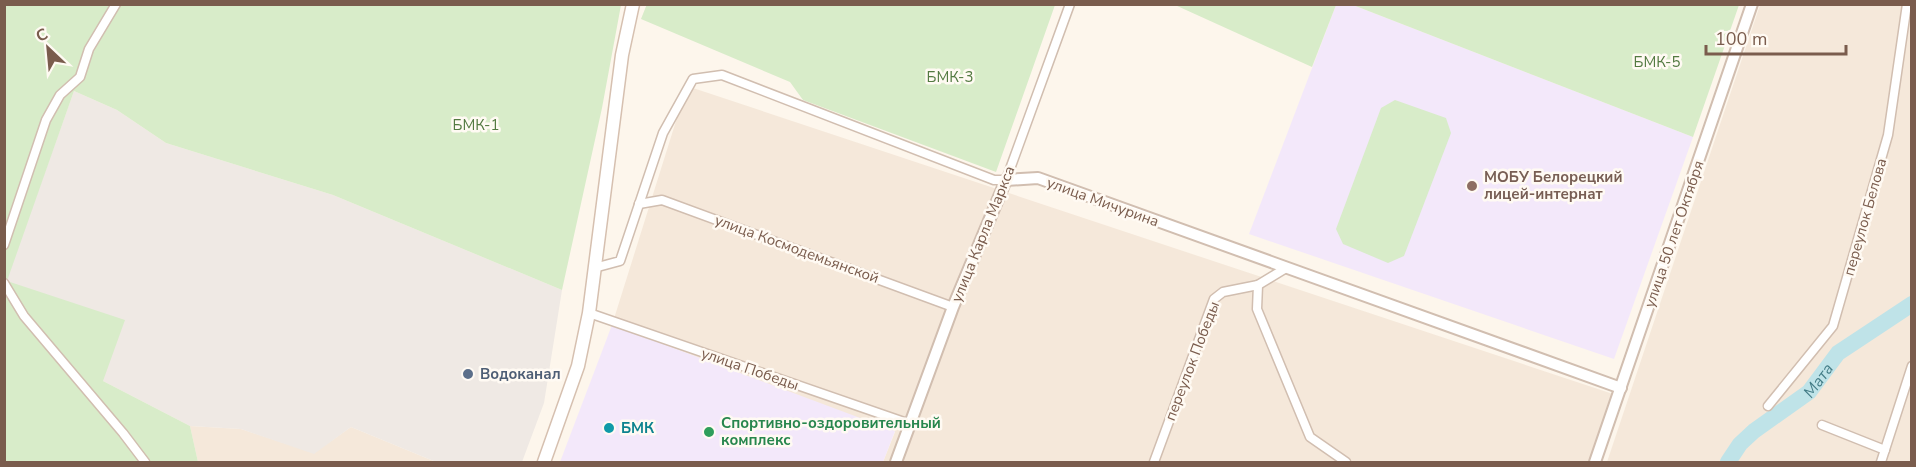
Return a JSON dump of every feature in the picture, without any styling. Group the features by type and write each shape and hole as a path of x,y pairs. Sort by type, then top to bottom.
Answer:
{"main road":[{"path":"544,462 579,366 590,313 622,55 633,4"}],"street":[{"path":"4,244 46,120 60,95 80,77 89,49 116,4"},
{"name":"улица Карла Маркса","path":"896,462 953,307 1006,180 1070,4"},
{"name":"улица 50 лет Октября","path":"1596,462 1752,4"},
{"name":"переулок Белова","path":"1768,406 1833,327 1888,135 1907,4"},
{"name":"улица Мичурина","path":"594,268 620,261 663,133 693,79 722,75 994,180 1038,178 1622,388"},
{"name":"улица Космодемьянской","path":"639,204 662,200 953,307"},
{"name":"переулок Победы","path":"1154,462 1214,300 1223,292 1257,285 1286,268"},
{"path":"4,283 24,316 145,462"},
{"path":"1257,285 1257,309 1310,437 1346,462"},
{"name":"улица Победы","path":"590,313 910,424"},
{"path":"1881,462 1911,366"},
{"path":"1822,425 1885,450"}],"shaded area":[{"name":"МОБУ Белорецкий лицей-интернат","path":"1336,5 1353,5 1693,137 1614,359 1249,234"},
{"path":"1760,5 1911,5 1911,462 1607,462"},
{"path":"687,86 1613,394 1589,462 883,462 895,432 612,325"},
{"path":"74,91 117,110 166,143 333,195 562,290 544,403 522,462 436,462 351,427 314,454 241,429 190,426 103,381 6,281"},
{"path":"612,325 895,431 883,462 560,462"},
{"path":"190,426 241,429 314,453 351,427 436,462 198,462"}],"green space":[{"name":"БМК-3","path":"647,4 1055,5 996,172 803,100 790,82 641,19"},
{"name":"БМК-1","path":"4,5 621,5 602,108 562,290 333,195 166,143 117,110 74,91 7,281 125,320 103,381 190,426 198,462 5,462"},
{"path":"1175,5 1336,5 1312,67"},
{"name":"БМК-5","path":"1353,5 1739,5 1693,137"},
{"path":"1395,100 1446,118 1451,133 1404,256 1388,263 1343,244 1336,229 1381,108"}],"waterway":[{"name":"Мата","path":"1728,462 1740,444 1754,431 1809,392 1838,353 1912,304"}],"place":[{"name":"МОБУ Белорецкий лицей-интернат","path":"1472,186"},
{"name":"Водоканал","path":"468,374"},
{"name":"БМК","path":"609,428"},
{"name":"Спортивно-оздоровительный комплекс","path":"709,432"}]}
